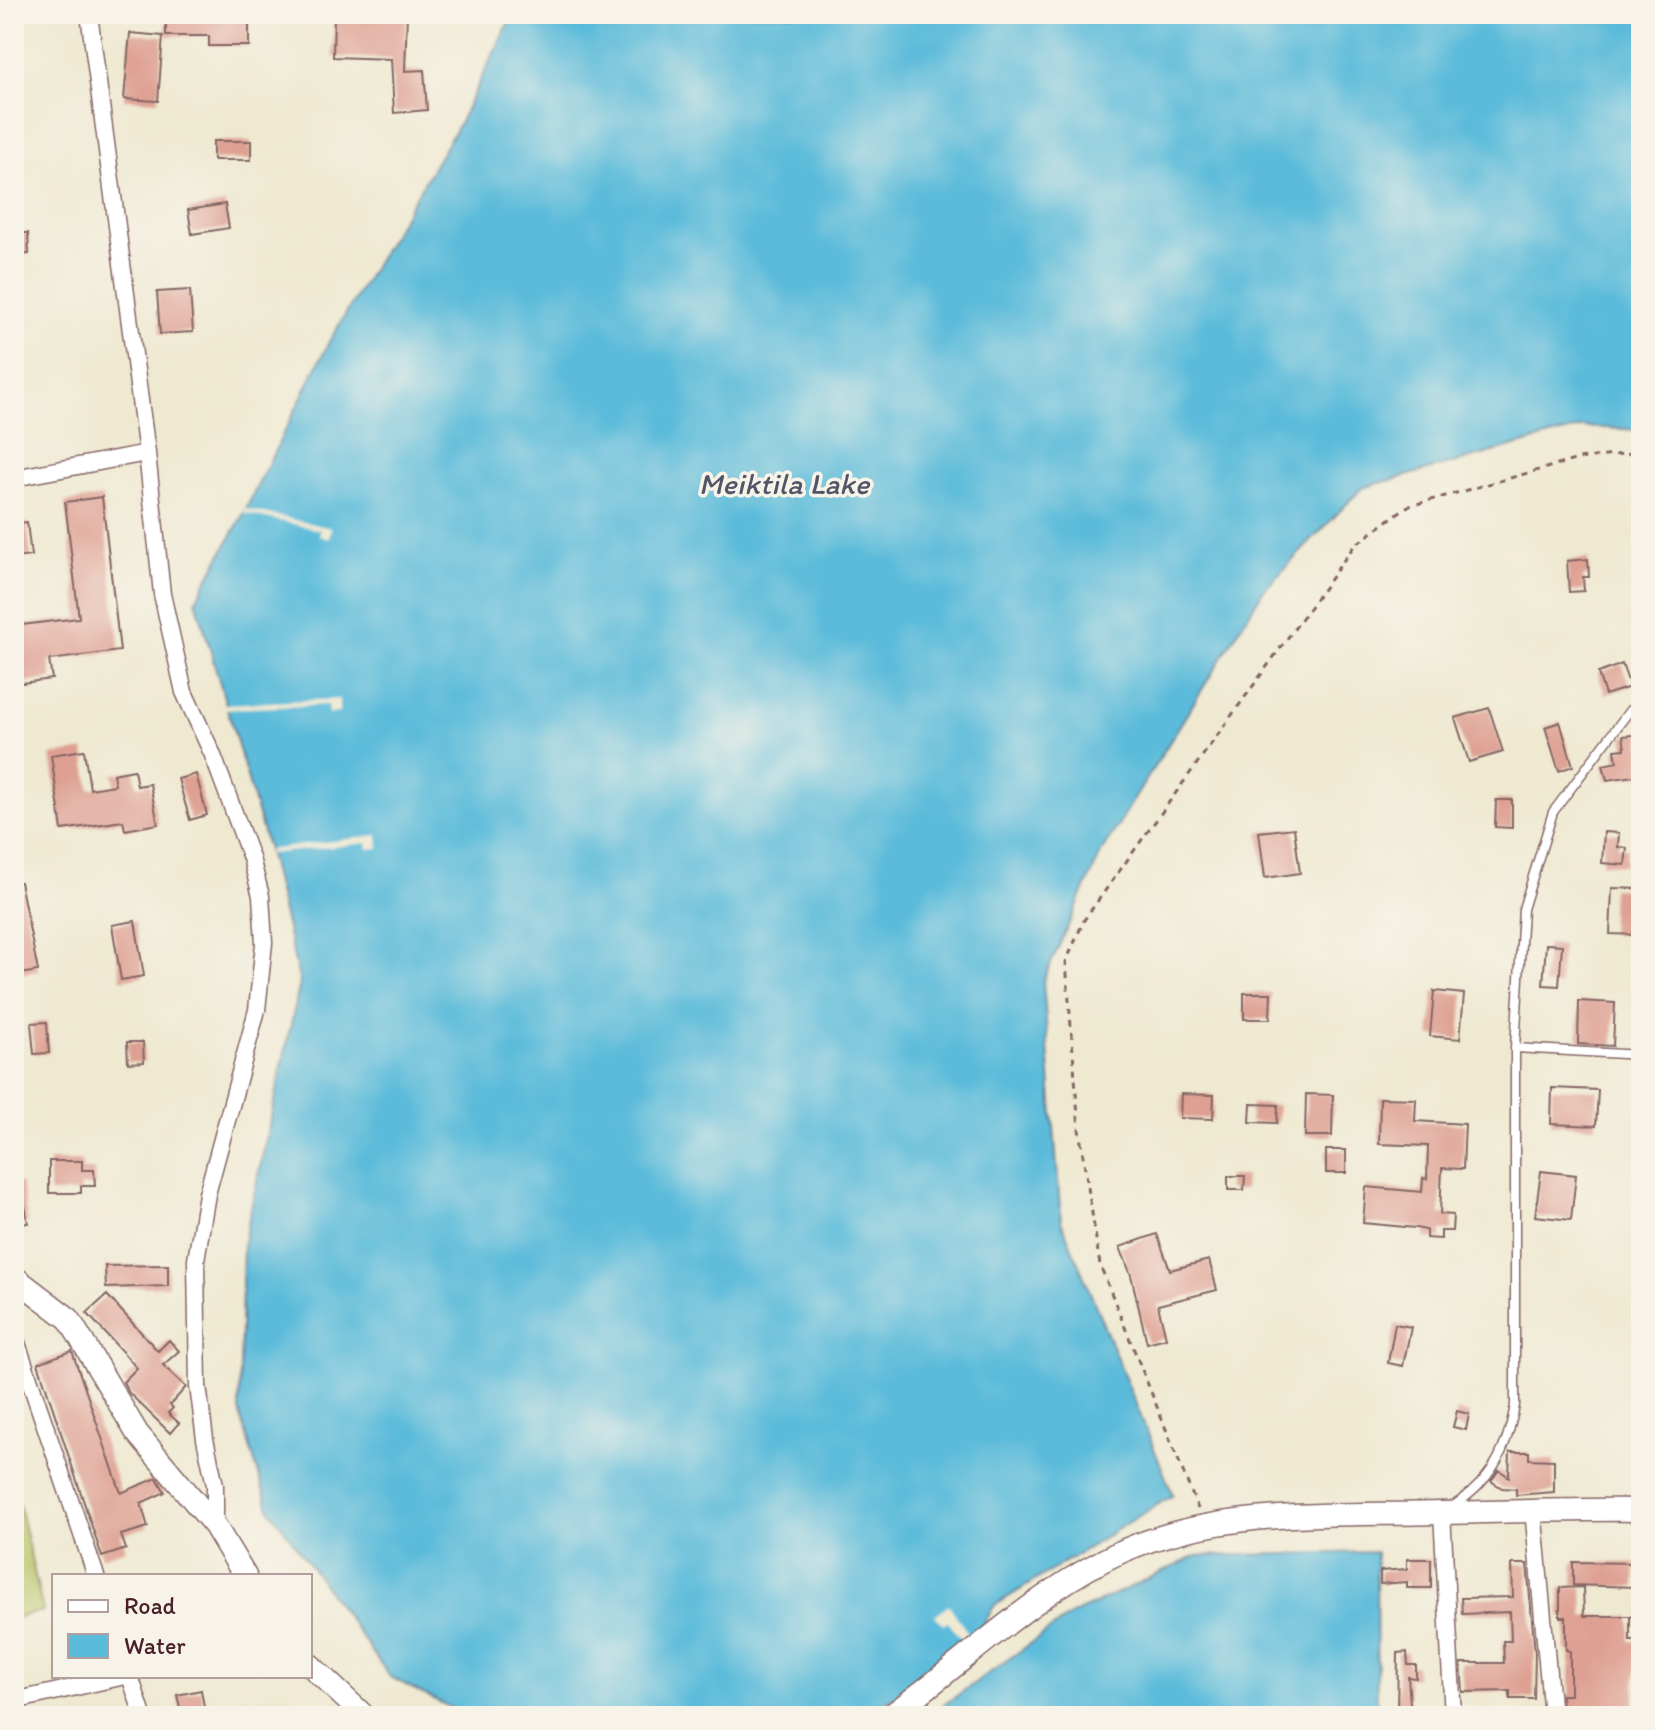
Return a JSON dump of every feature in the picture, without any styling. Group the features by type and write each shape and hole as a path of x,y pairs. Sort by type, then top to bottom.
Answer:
{"street":[{"path":"89,14 147,453 162,594 184,692 212,753 251,858 261,896 264,943 257,1010 207,1194 196,1260 198,1386 215,1485 215,1526"},
{"path":"14,478 147,453"},
{"path":"14,1277 69,1319 137,1433 215,1526 244,1574"},
{"path":"14,1334 95,1574"},
{"path":"890,1716 1035,1601 1138,1544 1205,1527 1254,1519 1533,1509 1641,1510"},
{"path":"1533,1509 1552,1716"},
{"path":"1442,1513 1453,1716"},
{"path":"312,1667 364,1716"},
{"path":"14,1701 118,1678"},
{"path":"128,1678 143,1716"}],"lane":[{"path":"1442,1513 1490,1476 1509,1441 1515,1405 1515,1048 1523,909 1553,812 1630,710 1641,701"},
{"path":"1515,1048 1641,1055"}],"path":[{"path":"1205,1527 1100,1265 1079,1129 1066,962 1084,920 1354,546 1406,507 1578,459 1641,452"}],"green space":[{"path":"14,1483 43,1611 14,1618"}],"water":[{"name":"Meiktila Lake","path":"513,14 1641,14 1641,430 1584,427 1362,488 1263,591 1102,851 1043,981 1061,1221 1173,1495 994,1606 974,1642 901,1695 848,1716 467,1716 390,1677 269,1508 239,1411 243,1245 300,983 268,850 196,600 244,513 329,342 460,122"},
{"path":"1376,1552 1377,1716 928,1716 1071,1615 1196,1556"}],"pier":[{"path":"245,509 331,528 329,539 319,536 320,530 244,513"},
{"path":"339,699 339,713 328,714 327,705 225,709 224,704"},
{"path":"378,835 379,848 368,849 367,843 269,854 268,850"},
{"path":"949,1605 974,1642 967,1646 948,1622 943,1625 935,1615"}],"building":[{"path":"166,14 249,14 249,46 209,46 209,36 166,36"},
{"path":"334,14 407,14 405,71 424,70 427,110 394,113 391,59 333,57"},
{"path":"130,33 163,36 158,101 124,99"},
{"path":"213,141 251,141 251,160 213,160"},
{"path":"225,204 229,228 192,234 188,210"},
{"path":"14,233 28,233 29,254 14,255"},
{"path":"190,290 193,332 160,334 157,292"},
{"path":"102,497 120,651 49,660 52,679 14,684 14,626 79,618 65,502"},
{"path":"27,522 31,556 14,558 14,524"},
{"path":"1588,559 1589,577 1583,577 1584,591 1569,592 1567,561"},
{"path":"1622,664 1630,687 1605,695 1598,673"},
{"path":"1489,708 1503,752 1469,762 1455,718"},
{"path":"1560,722 1573,766 1559,771 1545,727"},
{"path":"1641,734 1641,775 1607,780 1603,765 1617,762 1615,750 1625,749 1623,736"},
{"path":"84,750 90,789 115,785 113,774 134,770 137,786 150,784 158,824 125,830 123,821 62,830 51,755"},
{"path":"196,774 207,815 190,820 178,779"},
{"path":"1496,800 1512,800 1512,828 1495,827"},
{"path":"1294,828 1300,873 1265,878 1259,832"},
{"path":"1604,832 1619,833 1618,847 1627,848 1625,865 1602,863"},
{"path":"14,882 20,882 38,971 14,975"},
{"path":"1612,888 1641,889 1641,935 1610,934"},
{"path":"135,921 144,976 121,980 112,925"},
{"path":"1546,944 1562,945 1559,986 1543,985"},
{"path":"1434,991 1464,994 1460,1039 1430,1036"},
{"path":"1244,993 1271,993 1270,1019 1244,1019"},
{"path":"1579,1001 1615,1003 1613,1046 1578,1044"},
{"path":"47,1022 49,1053 34,1054 31,1023"},
{"path":"127,1042 143,1042 144,1062 128,1063"},
{"path":"1552,1088 1598,1090 1596,1126 1551,1124"},
{"path":"1181,1094 1214,1095 1213,1119 1180,1118"},
{"path":"1306,1094 1333,1095 1332,1136 1305,1136"},
{"path":"1380,1098 1416,1099 1415,1121 1465,1124 1463,1169 1442,1168 1440,1214 1453,1215 1452,1231 1441,1231 1441,1239 1426,1238 1426,1230 1363,1223 1366,1187 1422,1192 1423,1178 1427,1179 1428,1146 1379,1144"},
{"path":"1251,1104 1278,1105 1277,1123 1250,1122"},
{"path":"1326,1150 1346,1150 1346,1173 1326,1173"},
{"path":"49,1161 82,1161 82,1170 94,1170 95,1186 81,1186 81,1193 49,1193"},
{"path":"1541,1171 1576,1175 1571,1220 1535,1216"},
{"path":"1228,1176 1245,1176 1244,1190 1228,1190"},
{"path":"14,1183 21,1183 28,1223 16,1225"},
{"path":"1157,1234 1170,1270 1209,1260 1217,1290 1158,1305 1166,1338 1147,1343 1131,1275 1120,1247"},
{"path":"168,1265 168,1286 106,1288 105,1266"},
{"path":"107,1295 158,1351 169,1340 179,1351 163,1365 186,1387 170,1405 173,1408 168,1413 179,1423 170,1433 129,1393 123,1382 137,1368 87,1313"},
{"path":"1395,1324 1411,1327 1403,1366 1388,1363"},
{"path":"72,1351 121,1493 157,1478 165,1492 141,1503 148,1527 121,1535 126,1549 102,1557 38,1363"},
{"path":"1457,1411 1469,1414 1466,1430 1453,1427"},
{"path":"1510,1452 1529,1452 1529,1459 1554,1460 1554,1492 1516,1495 1516,1489 1502,1488 1491,1481 1499,1470 1509,1477"},
{"path":"1407,1559 1431,1559 1431,1588 1407,1588 1407,1582 1380,1584 1380,1571 1407,1569"},
{"path":"1573,1562 1636,1563 1635,1587 1573,1585"},
{"path":"1512,1564 1527,1564 1535,1653 1534,1699 1510,1699 1510,1691 1463,1692 1461,1663 1504,1663 1503,1641 1511,1641 1510,1612 1462,1614 1461,1598 1513,1597"},
{"path":"1583,1587 1584,1616 1630,1616 1630,1641 1637,1641 1634,1715 1563,1714 1561,1695 1570,1695 1570,1651 1566,1650 1566,1617 1560,1617 1560,1588"},
{"path":"1407,1652 1408,1665 1416,1665 1416,1678 1408,1677 1411,1716 1397,1716 1398,1653"},
{"path":"201,1690 205,1713 182,1716 177,1695"}]}
